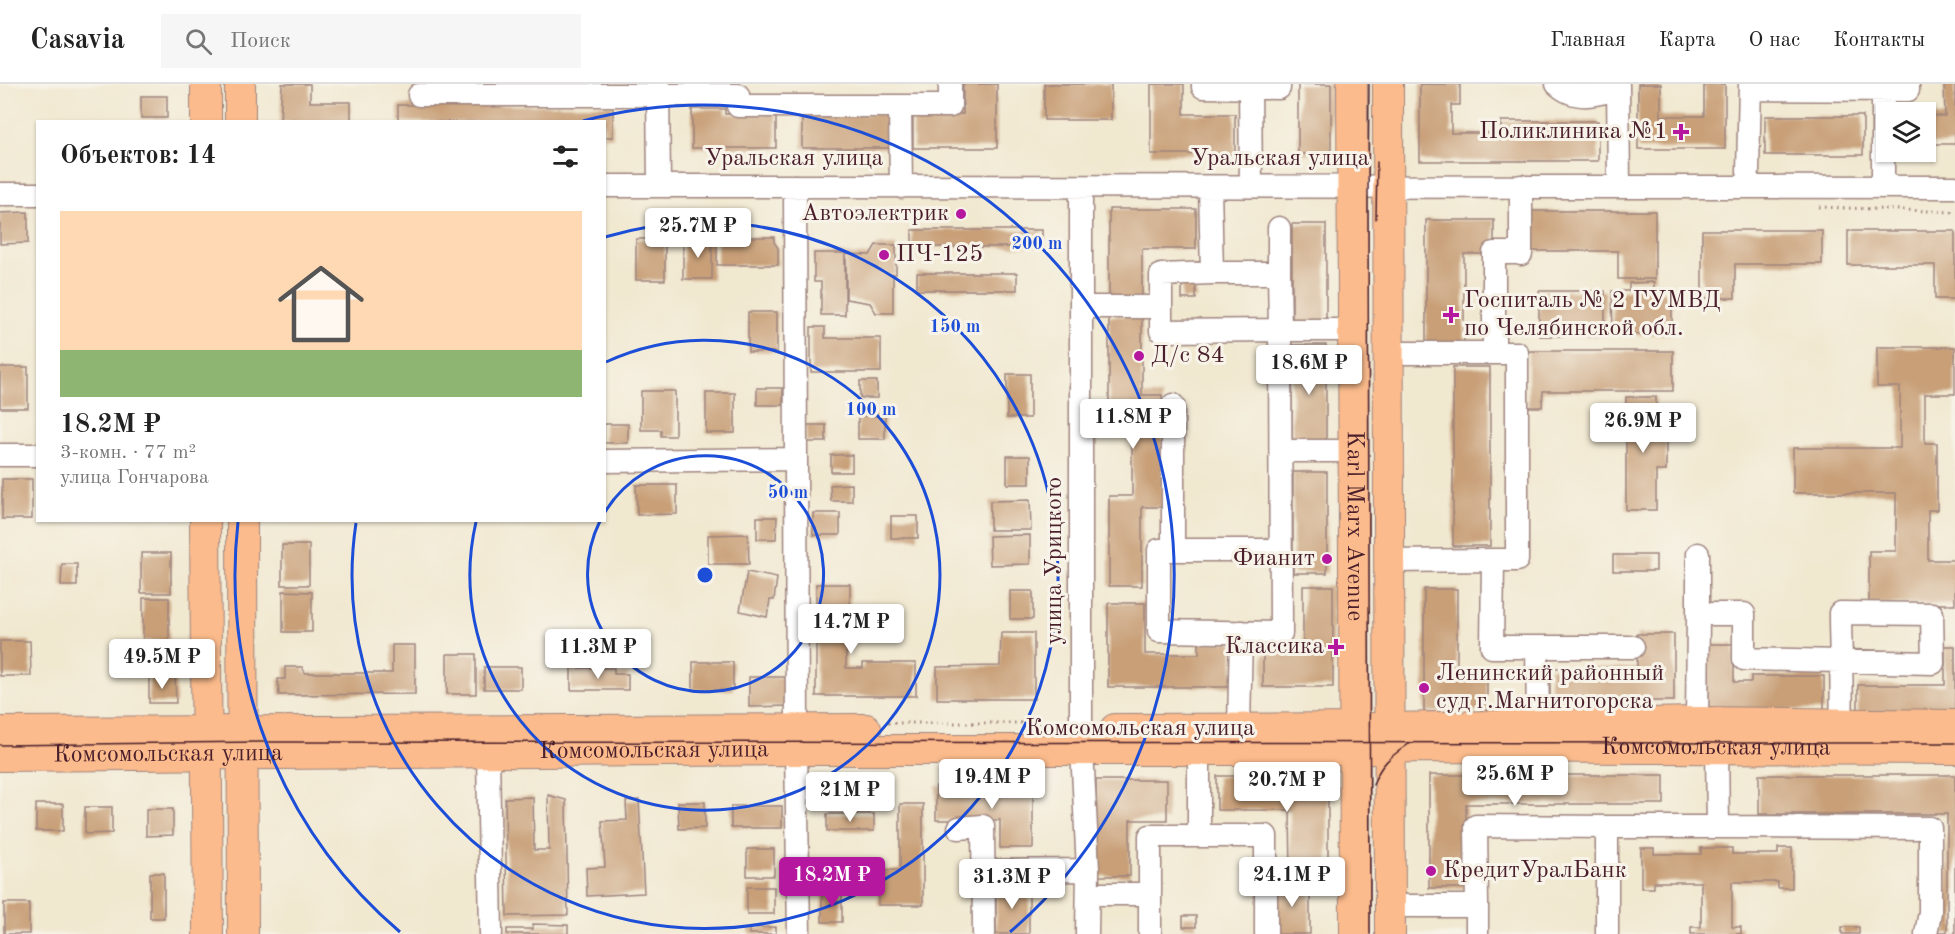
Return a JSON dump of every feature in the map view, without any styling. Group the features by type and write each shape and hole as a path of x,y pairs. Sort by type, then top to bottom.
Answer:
{"main road":[{"path":"206,84 206,120"},
{"path":"240,84 240,120"},
{"name":"Karl Marx Avenue","path":"1353,84 1355,934"},
{"name":"Karl Marx Avenue","path":"1388,84 1390,920"},
{"path":"205,522 208,934"},
{"path":"242,522 243,934"},
{"name":"Комсомольская улица","path":"1082,739 1199,750 1354,739 1389,739 1538,725 1697,722 1955,725"},
{"name":"Комсомольская улица","path":"0,756 242,741 1082,739 1239,728 1354,739"},
{"name":"Комсомольская улица","path":"0,732 208,742"},
{"name":"Комсомольская улица","path":"242,741 488,752 796,739"},
{"name":"Комсомольская улица","path":"1389,739 1413,747 1955,749"}],"street":[{"path":"419,95 445,90 738,90 738,106 950,106 950,84"},
{"path":"1203,84 1203,87 1279,88 1279,84"},
{"path":"1557,84 1565,92 1587,97 1618,87 1618,186"},
{"path":"1748,172 1750,87 1908,90 1908,84"},
{"path":"1250,87 1251,186"},
{"path":"658,90 659,185"},
{"path":"1883,90 1883,185"},
{"path":"900,106 901,187"},
{"name":"Уральская улица","path":"606,186 1081,188 1354,185 1883,185 1955,187"},
{"path":"795,186 796,739 799,934"},
{"path":"1494,353 1494,253 1519,254 1521,186"},
{"path":"1210,187 1212,273"},
{"name":"улица Урицкого","path":"1081,188 1082,739 1088,870 1087,934"},
{"path":"0,194 36,194"},
{"path":"1279,228 1281,451 1281,550 1281,633 1159,631 1159,550 1281,550"},
{"path":"1279,273 1161,275 1161,331 1353,330"},
{"path":"1082,307 1161,307"},
{"path":"1389,353 1517,353 1517,560 1389,561"},
{"path":"1173,405 1173,550"},
{"path":"1281,451 1353,452"},
{"path":"0,455 36,455"},
{"path":"606,461 796,459"},
{"path":"1697,722 1698,554"},
{"path":"1493,560 1492,647 1633,647"},
{"path":"1698,614 1744,614 1744,659 1841,661 1840,724"},
{"path":"1239,728 1240,632"},
{"path":"1537,647 1538,725"},
{"path":"1717,748 1718,827"},
{"path":"1199,750 1199,836"},
{"path":"488,752 491,934"},
{"path":"959,828 983,826 984,934"},
{"path":"1477,934 1476,826 1930,828 1930,912 1926,934"},
{"path":"1607,827 1607,934"},
{"path":"1150,934 1150,836 1266,836 1266,934"},
{"path":"983,871 1088,870"},
{"path":"1088,894 1150,894"},
{"path":"1390,920 1477,906"}],"building":[{"path":"282,84 310,84 310,102 351,102 351,120 280,120"},
{"path":"963,84 997,84 997,148 913,148 913,114 963,114"},
{"path":"1044,84 1111,84 1111,120 1044,120"},
{"path":"1151,84 1184,84 1184,114 1235,114 1235,154 1151,154"},
{"path":"1298,84 1331,84 1331,154 1298,154"},
{"path":"1420,84 1460,84 1460,105 1451,105 1451,133 1501,133 1501,121 1598,121 1598,161 1420,161"},
{"name":"Поликлиника №1","path":"1638,84 1661,84 1661,116 1704,116 1704,84 1725,84 1725,149 1638,149"},
{"path":"1944,84 1955,84 1955,144 1936,144 1936,116 1945,116"},
{"path":"141,96 167,96 167,118 141,118"},
{"path":"398,105 613,105 613,137 606,137 606,120 398,120"},
{"path":"692,109 725,109 725,114 776,114 776,148 692,148"},
{"path":"802,114 889,114 889,148 802,148"},
{"path":"1765,116 1863,116 1863,155 1765,155"},
{"path":"1109,209 1196,209 1196,249 1142,249 1142,299 1109,299"},
{"path":"1531,211 1655,211 1655,279 1618,279 1618,251 1531,251"},
{"path":"28,212 28,243 0,244 0,213"},
{"path":"1426,220 1494,220 1494,254 1464,254 1464,343 1426,343"},
{"path":"1292,224 1326,224 1326,324 1292,324"},
{"path":"912,230 1042,230 1042,247 912,247"},
{"path":"1702,230 1822,230 1822,264 1735,264 1735,298 1702,298"},
{"path":"1848,231 1955,231 1955,299 1935,299 1935,265 1848,265"},
{"path":"717,237 774,237 778,248 778,265 717,265"},
{"path":"636,239 665,239 665,280 636,280"},
{"path":"683,239 712,239 712,279 683,279"},
{"path":"876,245 896,245 893,313 876,313 870,303 846,299 846,254 870,255"},
{"path":"814,253 845,253 845,315 821,315 821,282 814,282"},
{"path":"917,273 1017,273 1017,290 917,290"},
{"path":"1182,282 1196,282 1196,299 1182,299"},
{"path":"1654,282 1654,292 1672,292 1672,334 1613,335 1612,291 1629,291 1629,283"},
{"path":"1539,291 1605,291 1605,336 1539,336"},
{"path":"748,312 777,312 777,352 748,352"},
{"path":"1109,316 1142,316 1142,395 1162,395 1162,507 1142,507 1142,586 1109,586 1109,496 1132,496 1132,412 1109,412"},
{"path":"811,327 825,327 825,338 881,338 881,372 811,372"},
{"path":"1292,345 1326,345 1326,446 1292,446"},
{"path":"1877,347 1955,347 1955,394 1925,394 1925,443 1937,443 1937,510 1928,510 1928,560 1955,560 1955,604 1869,604 1869,551 1896,551 1896,493 1793,493 1793,448 1900,448 1900,387 1877,387"},
{"path":"1528,351 1673,351 1673,391 1543,391 1542,407 1528,407"},
{"path":"0,367 28,367 28,408 0,408"},
{"path":"1453,367 1490,367 1490,546 1453,546"},
{"path":"1007,374 1030,374 1030,418 1007,418"},
{"path":"860,381 877,381 877,398 860,398"},
{"path":"757,388 783,388 783,405 757,405"},
{"path":"641,391 675,391 675,436 661,436 661,430 641,430"},
{"path":"706,393 735,393 735,433 706,433"},
{"path":"1626,397 1656,397 1656,437 1666,437 1666,471 1656,471 1656,510 1626,510"},
{"path":"858,416 885,416 885,439 858,439"},
{"path":"606,424 628,424 628,443 606,443"},
{"path":"806,425 826,425 826,442 806,442"},
{"path":"831,455 852,455 852,472 831,472"},
{"path":"1007,456 1030,456 1030,484 1007,484"},
{"path":"1293,472 1327,472 1327,573 1293,573"},
{"path":"2,479 32,479 32,519 2,519"},
{"path":"852,484 852,501 831,501 830,485"},
{"path":"636,485 677,485 677,514 637,515"},
{"path":"1030,500 1031,530 990,530 990,501"},
{"path":"813,513 840,513 840,535 813,535"},
{"path":"891,516 918,516 918,538 891,538"},
{"path":"757,517 777,517 776,539 757,539"},
{"path":"748,534 749,564 708,564 708,535"},
{"path":"1030,535 1030,564 990,565 989,536"},
{"path":"282,545 309,545 309,585 282,585"},
{"path":"141,553 171,553 171,593 141,593"},
{"path":"1613,555 1656,555 1656,571 1613,571"},
{"path":"62,564 77,564 77,586 61,586"},
{"path":"747,572 777,578 774,600 770,600 767,617 740,611"},
{"path":"816,584 850,584 850,618 846,618 846,668 863,668 863,663 916,663 916,696 816,696"},
{"path":"1303,586 1333,586 1333,687 1263,687 1263,654 1303,654"},
{"path":"1424,589 1457,589 1457,679 1487,679 1487,712 1424,712"},
{"path":"283,591 312,592 312,632 283,632"},
{"path":"1010,591 1033,591 1033,619 1010,619"},
{"path":"143,598 169,598 169,641 143,641"},
{"path":"1108,603 1145,603 1145,654 1199,654 1199,642 1233,642 1233,687 1108,687"},
{"path":"1001,633 1034,633 1034,699 937,699 937,667 1000,666"},
{"path":"1637,634 1674,634 1674,701 1550,701 1550,668 1637,668"},
{"path":"0,641 30,641 31,676 0,676"},
{"path":"1704,644 1734,644 1734,682 1751,682 1751,676 1824,676 1824,710 1704,710"},
{"path":"392,645 415,645 415,694 279,695 278,679 285,679 285,667 302,667 305,673 392,673"},
{"path":"1945,646 1955,646 1955,713 1858,713 1858,685 1945,685"},
{"path":"447,654 476,654 476,694 447,694"},
{"path":"693,662 733,662 733,690 693,690"},
{"path":"484,667 521,667 521,689 484,689"},
{"path":"571,668 614,668 614,674 628,674 628,690 571,690"},
{"path":"149,677 175,677 176,703 149,703"},
{"path":"749,677 789,677 790,706 749,707"},
{"path":"1429,775 1664,775 1664,804 1466,804 1466,888 1429,888"},
{"path":"1759,775 1955,775 1955,934 1937,934 1937,932 1947,932 1947,814 1759,814"},
{"path":"1217,776 1328,776 1328,877 1291,877 1290,810 1217,810"},
{"path":"1096,780 1167,780 1167,820 1130,820 1130,876 1096,876"},
{"path":"936,786 1033,786 1033,848 1000,848 1000,820 936,820"},
{"path":"548,795 566,800 568,915 507,916 505,798 533,797 534,850 549,850"},
{"path":"639,800 644,893 587,896 586,868 605,867 602,821 627,820 626,801"},
{"path":"678,802 705,802 705,828 679,829"},
{"path":"36,804 63,804 63,831 36,831"},
{"path":"900,804 923,804 923,905 878,905 879,870 900,870"},
{"path":"731,806 782,806 782,828 731,828"},
{"path":"85,807 112,807 112,833 85,834"},
{"path":"146,809 173,809 173,835 146,836"},
{"path":"827,814 874,814 874,831 827,831"},
{"path":"1641,848 1654,848 1654,854 1701,854 1701,848 1732,848 1732,854 1778,854 1778,848 1792,848 1792,888 1778,888 1778,882 1732,882 1732,927 1741,927 1741,934 1691,934 1691,927 1701,927 1701,882 1654,882 1654,888 1641,888"},
{"path":"747,849 774,849 774,876 747,876"},
{"path":"150,873 164,873 164,918 150,918"},
{"path":"1273,882 1310,882 1310,934 1273,934"},
{"path":"996,886 1029,886 1029,934 996,934"},
{"path":"747,887 774,887 774,914 747,914"},
{"path":"822,894 842,894 842,922 822,922"},
{"path":"4,903 29,903 29,934 4,934"},
{"path":"1183,916 1196,916 1196,927 1183,927"},
{"path":"533,924 568,925 568,934 507,934 507,929 533,929"},
{"path":"776,927 776,934 749,934 749,928"},
{"path":"1842,927 1859,927 1859,934 1842,934"}],"tram line":[{"path":"1369,84 1370,934"},
{"path":"1376,219 1377,162"},
{"path":"0,745 259,742 1955,743"},
{"path":"1373,785 1379,771 1387,761 1409,744"}],"place":[{"name":"Поликлиника №1","path":"1681,132"},
{"name":"Автоэлектрик","path":"961,214"},
{"name":"ПЧ-125","path":"884,255"},
{"name":"Госпиталь № 2 ГУМВД по Челябинской обл.","path":"1451,315"},
{"name":"Д/с 84","path":"1139,356"},
{"name":"Фианит","path":"1327,559"},
{"name":"Классика","path":"1336,647"},
{"name":"Ленинский районный суд г.Магнитогорска","path":"1424,688"},
{"name":"КредитУралБанк","path":"1431,871"}]}
